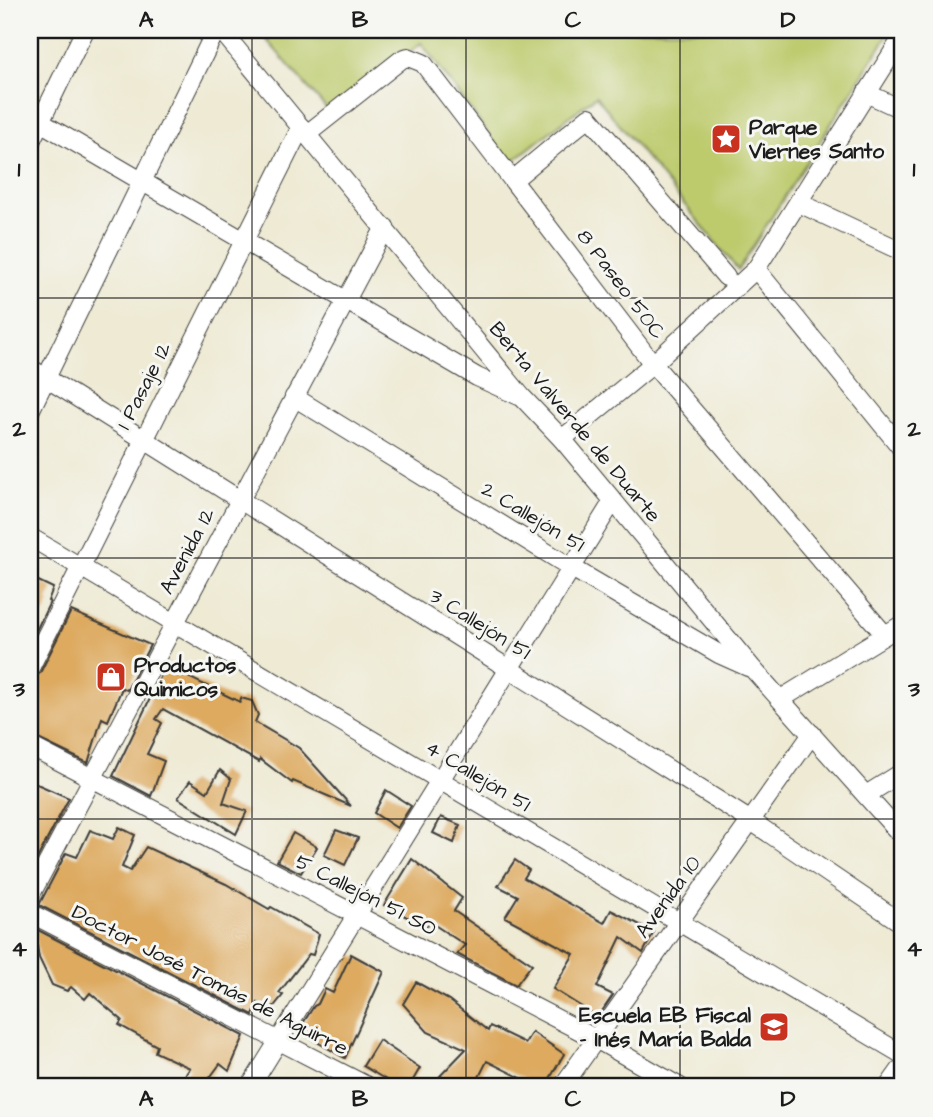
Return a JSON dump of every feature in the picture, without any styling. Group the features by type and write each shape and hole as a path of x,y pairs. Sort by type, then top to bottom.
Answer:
{"street":[{"path":"30,143 35,119 85,30"},
{"path":"30,411 141,181 218,30"},
{"name":"Berta Valverde de Duarte","path":"218,30 751,668 903,837"},
{"path":"562,439 653,364 756,270 903,36"},
{"name":"8 Paseo 50C","path":"304,130 402,59 408,57 423,63 653,364 884,635"},
{"path":"866,93 903,110"},
{"path":"513,180 589,117 726,277"},
{"path":"35,119 477,377 522,397"},
{"name":"1 Pasaje 12","path":"30,668 243,241 304,130"},
{"path":"799,203 903,251"},
{"name":"Avenida 12","path":"30,896 385,227"},
{"path":"756,270 903,450"},
{"name":"3 Callejón 51","path":"30,368 751,821 903,924"},
{"name":"2 Callejón 51","path":"295,397 572,568 719,654 751,668"},
{"path":"250,1087 613,501"},
{"name":"4 Callejón 51","path":"30,537 903,1055"},
{"path":"781,699 903,624"},
{"name":"Avenida 10","path":"562,1087 812,734"},
{"name":"5 Callejón 51 SO","path":"30,746 596,1039 680,1087"},
{"path":"866,795 903,772"},
{"name":"Doctor José Tomás de Aguirre","path":"30,913 369,1087"},
{"path":"888,1087 903,1066"}],"green space":[{"name":"Parque Viernes Santo","path":"258,30 891,30 738,270 596,96 510,163 421,43 331,114"}],"building":[{"path":"30,577 53,588 48,601 50,602 30,643"},
{"path":"71,611 150,645 127,690 122,688 108,721 102,718 88,763 30,735 30,679 40,673"},
{"path":"167,663 190,678 240,702 241,698 252,701 258,715 255,722 299,748 351,806 293,781 292,783 260,759 259,762 163,709 156,719 162,723 147,754 164,761 151,796 113,776"},
{"path":"220,770 231,779 223,803 247,811 236,834 178,798 190,781 207,792"},
{"path":"30,781 69,798 30,872"},
{"path":"386,790 411,806 397,828 374,813"},
{"path":"441,817 460,825 454,843 433,833"},
{"path":"119,827 135,835 122,867 130,871 146,847 226,884 319,934 313,955 309,954 279,993 283,995 271,1010 258,1003 253,1015 39,905 66,853 77,857 90,830 113,839"},
{"path":"336,830 358,838 345,865 324,855"},
{"path":"293,833 317,847 301,873 277,861"},
{"path":"412,859 462,898 454,911 532,964 516,985 457,954 465,945 430,922 426,927 384,905"},
{"path":"515,860 529,870 524,878 604,923 611,910 654,932 643,953 621,937 597,987 613,995 598,1017 553,989 574,954 505,917 518,896 498,886"},
{"path":"34,928 244,1036 229,1071 220,1064 203,1087 190,1087 180,1083 190,1068 155,1052 157,1046 119,1025 122,1020 90,993 85,999 71,987 67,991 52,985 39,958"},
{"path":"351,954 384,972 345,1058 298,1031 318,1004 325,989 333,993"},
{"path":"416,982 449,1000 488,1031 490,1026 525,1043 532,1032 564,1054 545,1087 539,1087 487,1061 474,1087 461,1087 440,1076 466,1049 428,1032 403,1004"},
{"path":"379,1040 420,1068 409,1087 398,1087 363,1066"}],"place":[{"name":"Parque Viernes Santo","path":"726,139"},
{"name":"Productos Quimicos","path":"111,677"},
{"name":"Escuela EB Fiscal - Inés María Balda","path":"774,1027"}]}
